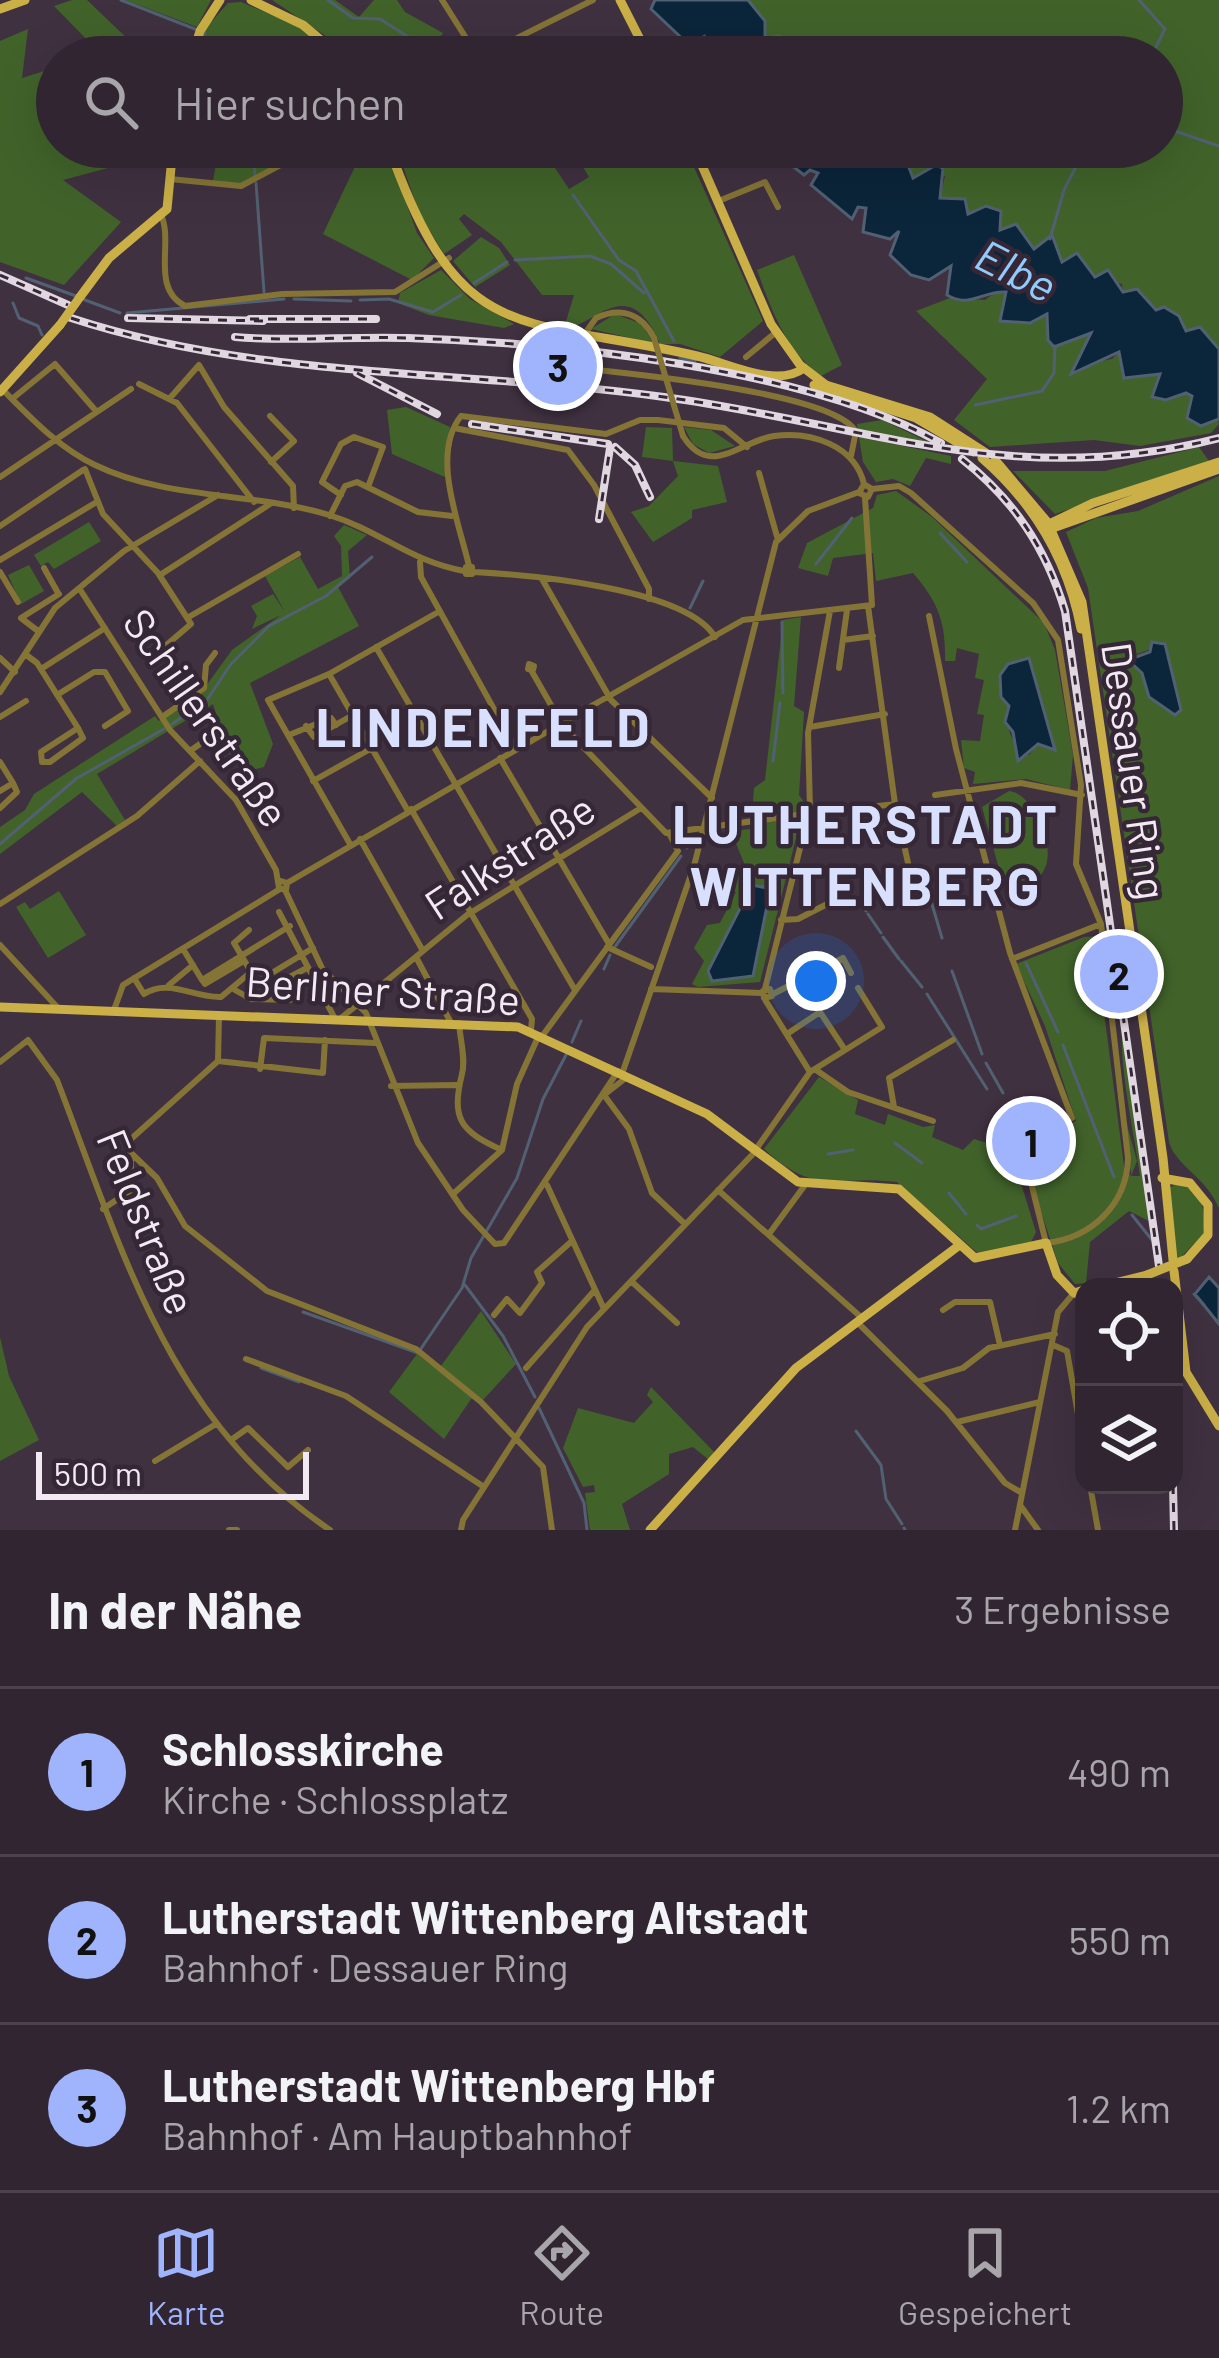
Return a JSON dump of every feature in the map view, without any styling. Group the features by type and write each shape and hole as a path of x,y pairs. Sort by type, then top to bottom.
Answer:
{"main road":[{"path":"0,9 25,0"},
{"path":"620,0 638,36"},
{"path":"255,1 316,36"},
{"path":"199,36 217,2"},
{"path":"1,390 60,325 116,252 161,215 168,205 171,168"},
{"path":"397,168 415,219 446,261 492,308 524,323 583,338 682,353 781,377 802,370"},
{"path":"705,168 775,333 802,370 826,385 885,404 934,427 984,456 1048,527 1131,493 1219,465"},
{"name":"Dessauer Ring","path":"1048,527 1084,608 1163,1178"},
{"name":"Dessauer Ring","path":"1048,527 1082,634 1172,1240 1185,1368 1219,1426"},
{"name":"Berliner Straße","path":"0,1007 55,1003 114,1010 454,1022 538,1033 707,1114 805,1185"},
{"path":"1135,1278 1186,1258 1208,1235 1209,1210 1194,1186 1163,1178"},
{"path":"805,1185 895,1188 957,1247 983,1260 1049,1243 1057,1275 1075,1289"},
{"path":"650,1530 788,1376 957,1247"}],"street":[{"path":"442,0 465,36"},
{"path":"521,36 593,0"},
{"path":"170,179 241,186 275,168"},
{"path":"721,200 765,182 778,207"},
{"path":"161,215 167,280 176,301 185,305 281,294 388,293 415,284 446,261"},
{"path":"583,338 593,320 615,312 640,319 654,338 683,436 709,456 726,457 771,436 795,436 829,443 850,457 865,491 873,636 895,804 910,872"},
{"path":"746,357 775,333"},
{"path":"12,399 53,364 96,410"},
{"path":"170,398 199,365 224,407 294,489 294,508"},
{"path":"568,367 770,396 843,419 855,433 850,457"},
{"path":"0,477 135,386 170,398 254,502"},
{"path":"1,390 87,469 330,515 420,562 649,599 702,619 715,637"},
{"path":"270,416 294,441 271,462"},
{"path":"469,569 452,516 449,480 458,418 610,434 650,419 724,428 747,447"},
{"path":"454,428 568,451 594,485 650,590 649,599"},
{"path":"341,495 322,482 341,444 354,437 383,447 368,487"},
{"path":"87,469 96,502 160,574 188,619 189,630 150,658"},
{"path":"0,526 87,469"},
{"path":"758,473 778,540"},
{"path":"330,515 353,482 418,512 452,516"},
{"path":"368,1019 408,1126 483,1235 495,1244 504,1243 622,1074 707,818 778,540 808,511 896,485 911,493 1050,624 1060,645 1082,795 1076,864 1102,924 1128,1167 1109,1211 1085,1231 1049,1243 1017,1140 1015,1118"},
{"path":"38,631 21,618 81,591 131,546 218,495"},
{"path":"0,560 96,502"},
{"path":"160,574 262,515 270,504"},
{"path":"188,619 298,554"},
{"path":"420,562 419,575 516,749"},
{"path":"44,568 61,598"},
{"path":"0,572 18,599"},
{"path":"542,579 608,697 712,797"},
{"name":"Schillerstraße","path":"81,591 167,726 236,800 283,886 292,925 368,1019"},
{"path":"0,692 61,598"},
{"path":"114,1010 116,993 134,978 359,838 715,637 757,617 870,606"},
{"path":"839,668 847,610"},
{"path":"350,844 268,700 329,674 440,611"},
{"path":"830,611 810,727 812,815 781,920 767,994 771,1009 813,1071 933,1121"},
{"path":"929,616 966,789 1012,959 1072,1118"},
{"path":"41,669 105,628"},
{"path":"843,640 873,636"},
{"path":"376,647 575,991"},
{"path":"165,715 201,692 215,653"},
{"path":"25,654 41,669 78,728 82,742 50,763 41,761 41,752 78,728"},
{"path":"0,658 15,672"},
{"path":"57,695 96,670 105,672 128,709 105,726"},
{"path":"453,1194 484,1172 502,1150 514,1095 538,1033 575,991 679,848 669,832 561,723 531,670"},
{"path":"329,674 538,1033"},
{"path":"0,717 26,701"},
{"path":"810,727 885,714"},
{"path":"306,726 314,737 353,715"},
{"path":"289,735 331,718 336,725"},
{"path":"190,751 214,734"},
{"path":"314,782 372,748"},
{"path":"500,758 608,946 651,967"},
{"path":"0,904 137,816 200,761"},
{"path":"0,762 16,799 0,808"},
{"path":"0,791 13,783"},
{"path":"935,795 1027,783 1082,795"},
{"path":"669,832 895,804"},
{"name":"Falkstraße","path":"356,1004 471,913 641,808"},
{"path":"707,818 720,826"},
{"path":"796,819 805,827"},
{"path":"359,838 454,1022 463,1065 457,1084 458,1112 468,1134 502,1150"},
{"path":"781,920 798,919 835,900"},
{"path":"278,912 292,925 298,958 337,1018 356,1004"},
{"path":"1012,959 1102,924"},
{"path":"204,982 292,925"},
{"path":"249,930 234,940 265,1000"},
{"path":"0,945 55,1003"},
{"path":"257,982 313,948"},
{"path":"183,949 211,998"},
{"path":"651,989 767,994 843,958 851,973"},
{"path":"143,994 167,986 193,965"},
{"path":"284,980 305,968"},
{"path":"167,986 211,998 235,990 250,972"},
{"path":"134,978 145,1004"},
{"path":"801,981 812,998"},
{"path":"235,990 265,1000 290,1000"},
{"path":"452,1530 461,1528 558,1367 604,1309 755,1150 813,1071 882,1027 860,991 850,1002"},
{"path":"787,1034 820,1012 845,1050"},
{"name":"Berliner Straße","path":"219,1014 218,1061 260,1069 264,1037 325,1040"},
{"name":"Feldstraße","path":"0,1062 29,1040 56,1077 148,1318 216,1424 292,1502 330,1530"},
{"path":"260,1069 323,1073 325,1040 375,1043"},
{"path":"894,1107 890,1078 953,1040"},
{"path":"103,1209 131,1186 134,1135 218,1061"},
{"path":"826,1062 838,1085"},
{"path":"391,1086 457,1084"},
{"path":"604,1095 626,1124 652,1193 686,1224"},
{"path":"1005,1124 1017,1140"},
{"path":"130,1152 157,1178 185,1226 267,1291 420,1351 518,1439 545,1472 552,1530"},
{"path":"547,1185 604,1309"},
{"path":"769,1234 805,1185"},
{"path":"718,1190 860,1320 957,1422 1005,1483 1022,1492"},
{"path":"494,1315 507,1299 520,1313 542,1283 537,1272 572,1241"},
{"path":"631,1281 677,1323"},
{"path":"526,1368 594,1291"},
{"path":"1015,1530 1059,1308 1075,1295"},
{"path":"943,1310 958,1302 990,1302 1000,1345"},
{"path":"919,1382 963,1368 1000,1345 1055,1334"},
{"path":"1053,1345 1067,1351 1076,1386"},
{"path":"246,1358 346,1396 485,1488"},
{"path":"957,1422 1041,1402"},
{"path":"155,1461 216,1424"},
{"path":"230,1440 248,1428 288,1466 308,1450"},
{"path":"1092,1494 1098,1530"},
{"path":"1019,1504 1038,1530"}],"green space":[{"path":"87,0 125,36 83,36 54,6"},
{"path":"125,0 211,0 197,27"},
{"path":"272,0 335,0 359,17 374,0 397,0 405,12 443,33 441,36 326,36"},
{"path":"748,0 1219,0 1219,349 1123,292 1122,284 1095,277 1083,261 1070,258 1065,263 999,229 986,206 968,214 940,198 945,176 913,178 898,168 1183,168 1183,36 764,36"},
{"path":"241,2 299,26 311,36 205,36 205,29 228,3"},
{"path":"28,29 22,78 36,74 36,168 108,168 63,180 121,222 64,285 0,262 0,41"},
{"path":"215,168 270,168 240,184 213,181"},
{"path":"354,168 394,168 417,233 434,258 412,280 323,234"},
{"path":"403,168 555,168 569,189 589,177 584,168 694,168 763,321 720,357 680,344 660,344 648,322 623,306 564,328 574,295 542,295 501,242 464,214 459,219 472,235 444,254 420,215"},
{"path":"481,237 499,248 510,265 475,287 453,261"},
{"path":"794,255 842,365 821,376 789,341 757,270"},
{"path":"441,270 470,299 514,324 504,328 429,315 398,303 400,293"},
{"path":"997,291 1007,292 1000,320 1034,323 1042,313 1091,333 1081,354 1090,363 1112,359 1119,352 1123,375 1161,373 1152,393 1166,400 1186,393 1192,396 1187,418 1201,426 1217,417 1219,424 1211,433 1140,446 1094,440 990,447 954,420 987,379 916,311 950,298 985,300"},
{"path":"615,314 642,324 653,343 591,329"},
{"path":"406,407 450,427 445,477 392,454 387,410"},
{"path":"882,420 937,446 858,431 857,424"},
{"path":"646,427 672,428 673,461 642,457"},
{"path":"684,427 711,430 735,446 709,453 693,444"},
{"path":"859,437 951,456 951,464 926,458 910,486 893,479 876,482 863,462"},
{"path":"1199,447 1209,461 1055,514 1013,471 1105,471"},
{"path":"673,461 718,466 727,502 692,510 692,518 653,542 631,512 649,506 678,476"},
{"path":"1219,476 1219,1208 1169,1142 1088,588 1066,532 1096,518 1138,511","holes":["1165,644 1181,710 1176,715 1149,697 1137,654"]},
{"path":"896,491 932,517 1044,623 1055,650 1073,755 1070,790 1026,779 973,784 975,772 964,768 961,740 980,741 984,715 977,714 984,680 975,678 979,654 957,648 955,661 945,661 939,613 913,573 876,581 873,553 833,558 828,576 798,568 807,543 873,508 877,495","holes":["1030,671 1045,746 1038,744 1029,755 1011,737 1008,726 1011,705"]},
{"path":"89,522 101,541 54,569 48,562 41,566 34,555"},
{"path":"344,525 367,535 348,551 350,578 338,587 359,626 250,683 273,744 264,767 248,771 232,762 213,704 97,774 125,820 117,826 82,792 0,854 0,827 25,810 34,794 155,716 159,721 201,693 232,650 281,615 252,629 257,616 251,606 273,594 285,612 265,576 300,557 318,589 342,576 341,546 334,536"},
{"path":"29,565 44,591 21,604 8,575"},
{"path":"801,617 794,706 804,712 799,795 807,806 791,818 798,830 760,982 698,987 692,984 704,961 694,948 707,925 720,923 736,892 721,888 723,882 746,868 731,831 751,829 754,788 765,780 783,620","holes":["752,885 769,896 755,971 728,978 708,971"]},
{"path":"1009,791 1032,808 1047,843 1041,875 1027,883 1003,883 982,807"},
{"path":"59,891 86,935 48,958 16,907 25,902 30,909"},
{"path":"1100,936 1101,989 1125,1174 1131,1175 1127,1125 1137,1161 1131,1176 1140,1176 1125,1081 1123,1025 1151,1222 1129,1211 1090,1242 1086,1278 1075,1278 1075,1284 1058,1263 1025,1163 1036,1155 1075,1150 1070,1124 1076,1121 1045,1026 1016,964 1084,937"},
{"path":"819,1077 858,1100 855,1114 885,1125 888,1114 923,1127 935,1125 932,1137 963,1150 974,1139 1004,1148 1006,1163 1015,1164 1036,1232 1031,1242 981,1256 897,1182 813,1179 782,1164 764,1149"},
{"path":"1178,1183 1198,1197 1204,1226 1203,1235 1176,1262 1169,1188"},
{"path":"481,1311 516,1364 483,1400 471,1399 444,1439 389,1392 417,1354 438,1370"},
{"path":"0,1337 9,1376 39,1440 0,1461"},
{"path":"651,1387 715,1453 709,1460 693,1447 669,1454 669,1474 622,1504 630,1530 590,1530 585,1493 595,1492 594,1485 583,1487 563,1448 578,1408 634,1423 653,1402 647,1395"}],"water":[{"path":"655,0 748,0 765,21 765,36 680,36 651,9"},
{"name":"Elbe","path":"795,168 909,168 913,178 931,168 943,168 940,198 965,199 968,214 986,206 1001,211 1000,230 1016,224 1034,249 1052,235 1062,262 1077,253 1095,277 1108,270 1123,292 1137,289 1156,310 1164,307 1179,316 1186,331 1200,327 1219,349 1219,419 1201,426 1187,418 1192,396 1186,393 1166,400 1152,397 1160,374 1124,378 1119,352 1071,374 1091,333 1054,347 1048,340 1047,314 1030,323 1000,321 1006,292 970,300 947,295 951,266 929,280 911,275 890,255 899,231 890,239 863,232 866,208 858,207 852,219 811,185 818,173 810,170 804,175"},
{"path":"1152,642 1165,644 1181,710 1175,715 1149,697 1142,673 1128,660 1150,652"},
{"path":"1029,658 1055,750 1038,744 1018,761 1013,732 1005,722 1009,706 1001,697 1000,675 1008,664"},
{"path":"752,885 767,888 769,896 753,976 712,981 708,971"},
{"path":"1209,1277 1219,1288 1219,1324 1195,1294"}],"waterway":[{"path":"121,0 195,29"},
{"path":"328,0 353,18 380,19 407,36"},
{"path":"1139,0 1165,29 1162,36"},
{"path":"1183,134 1219,146"},
{"path":"254,168 255,175"},
{"name":"Elbe","path":"1050,239 1075,168"},
{"path":"256,183 264,292"},
{"path":"573,195 619,260 636,271 674,341"},
{"path":"515,260 590,256 611,264 644,293"},
{"path":"474,283 507,262"},
{"path":"26,278 76,296"},
{"path":"360,300 389,299 433,312 461,295"},
{"path":"127,313 284,299"},
{"path":"294,299 351,301"},
{"path":"85,300 120,313"},
{"path":"13,303 19,318 38,326 42,335"},
{"path":"975,405 1042,391 1054,373 1055,346"},
{"path":"680,358 695,361"},
{"path":"816,564 852,518"},
{"path":"940,533 967,562"},
{"path":"172,724 207,700 231,664 269,626 326,596 372,557"},
{"path":"690,608 703,581"},
{"path":"782,622 783,693"},
{"path":"773,761 780,703"},
{"path":"79,777 164,729"},
{"path":"0,844 77,778"},
{"path":"687,848 695,835"},
{"path":"614,948 681,856"},
{"path":"923,874 942,938"},
{"path":"863,906 866,911"},
{"path":"868,914 881,933"},
{"path":"883,937 899,959"},
{"path":"604,969 610,955"},
{"path":"901,961 922,987"},
{"path":"1026,963 1058,1032"},
{"path":"952,971 982,1054"},
{"path":"927,994 987,1089"},
{"path":"572,1042 581,1021"},
{"path":"1063,1045 1114,1177"},
{"path":"303,1312 418,1353 462,1288 471,1258 517,1178 543,1099 566,1055"},
{"path":"986,1063 1003,1093"},
{"path":"895,1143 922,1163"},
{"path":"828,1154 853,1150"},
{"path":"949,1193 966,1214"},
{"path":"1132,1215 1152,1240"},
{"path":"977,1225 981,1229 1016,1216"},
{"path":"465,1285 503,1336 535,1397"},
{"path":"1194,1294 1204,1305"},
{"path":"261,1368 299,1382"},
{"path":"539,1408 584,1503 587,1530"},
{"path":"856,1431 881,1465 886,1499 902,1524"}],"railway":[{"path":"0,275 68,305"},
{"path":"71,318 216,353 664,397 939,448 1074,458 1144,453 1219,438"},
{"path":"128,318 263,321"},
{"path":"250,319 376,319"},
{"path":"235,337 470,341 682,364 823,396 886,417 941,443"},
{"path":"357,373 437,414"},
{"path":"472,424 608,444"},
{"path":"615,447 635,465 650,497"},
{"path":"599,519 610,448"},
{"path":"962,459 1026,527 1065,611 1159,1266"},
{"path":"1173,1494 1174,1530"}],"place":[{"name":"Lutherstadt Wittenberg Hbf","path":"558,366"},
{"name":"Lutherstadt Wittenberg Altstadt","path":"1119,974"},
{"name":"Schlosskirche","path":"1031,1141"}],"district":[{"name":"LINDENFELD","path":"484,728"},
{"name":"LUTHERSTADT WITTENBERG","path":"866,856"}]}
